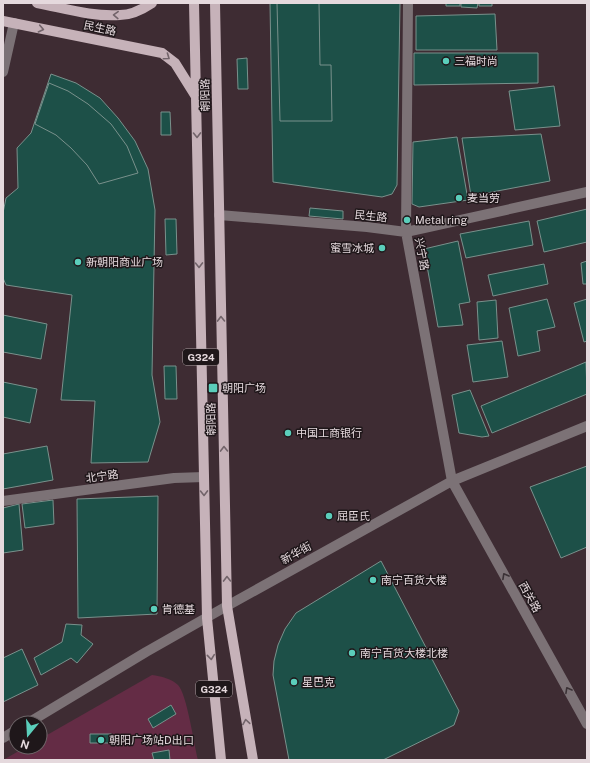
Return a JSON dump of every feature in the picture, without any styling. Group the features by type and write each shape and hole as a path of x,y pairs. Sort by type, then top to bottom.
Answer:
{"main road":[{"name":"民生路","path":"37,3 92,14 122,15 144,8 152,3"},
{"name":"朝阳路","path":"194,3 207,618 221,760"},
{"name":"朝阳路","path":"215,3 227,606 253,760"},
{"name":"民生路","path":"3,21 162,53 175,63 196,96"}],"street":[{"name":"兴宁路","path":"408,3 406,232 452,481"},
{"path":"3,72 14,23"},
{"name":"民生路","path":"219,215 367,227 406,232 587,192"},
{"name":"新华街","path":"41,715 146,652 452,481 587,426"},
{"name":"北宁路","path":"3,501 174,478 204,477"},
{"name":"西关路","path":"452,481 586,721"}],"shaded area":[{"path":"152,675 173,681 181,690 187,709 198,760 3,760 12,755 48,755 48,734"}],"building":[{"path":"270,3 400,3 397,185 392,194 382,197 273,182"},
{"path":"277,3 319,3 320,65 331,65 332,121 280,121"},
{"path":"446,3 460,3 460,6 446,6"},
{"path":"461,3 478,3 477,8 461,7"},
{"path":"479,3 492,3 492,6 479,6"},
{"path":"495,14 497,50 416,50 416,16"},
{"path":"414,53 538,53 538,83 414,85"},
{"path":"247,58 248,89 238,89 237,59"},
{"path":"51,74 76,83 100,98 118,118 135,141 148,169 155,210 152,375 160,422 148,462 91,463 95,401 61,400 72,295 6,285 3,278 3,213 6,198 18,188 17,148 31,133"},
{"path":"49,83 68,91 88,104 111,124 127,146 138,173 99,184 87,165 71,148 56,135 35,124"},
{"path":"554,86 560,126 515,130 509,91"},
{"path":"161,112 170,112 171,135 161,135"},
{"path":"541,134 550,181 471,196 462,138"},
{"path":"457,137 468,200 419,207 412,204 413,142"},
{"path":"310,208 343,211 343,219 309,216"},
{"path":"587,209 587,242 544,252 537,221"},
{"path":"165,219 176,219 177,254 166,255"},
{"path":"529,221 533,245 466,258 460,234"},
{"path":"458,241 470,302 459,304 463,325 438,327 424,249"},
{"path":"587,261 587,284 583,284 581,263"},
{"path":"544,264 548,284 493,296 488,275"},
{"path":"547,299 555,327 537,331 540,351 518,356 509,308"},
{"path":"587,299 587,341 584,342 574,303"},
{"path":"496,300 498,338 479,340 477,302"},
{"path":"3,315 47,324 41,359 3,352"},
{"path":"502,341 508,377 473,382 467,345"},
{"path":"586,362 587,394 492,433 481,406"},
{"path":"164,366 176,366 177,399 165,399"},
{"path":"3,382 37,389 30,423 3,417"},
{"path":"470,390 489,436 482,437 459,433 452,395"},
{"path":"47,446 53,480 3,489 3,454"},
{"path":"587,466 587,547 561,558 530,487"},
{"path":"158,496 157,614 78,618 77,499"},
{"path":"53,500 54,524 25,528 22,504"},
{"path":"19,504 23,550 3,553 3,508"},
{"name":"南宁百货大楼北楼","path":"381,561 459,711 454,725 383,760 289,760 273,675 274,661 278,645 285,629 296,613"},
{"path":"66,624 82,625 81,635 93,644 77,663 71,658 41,675 34,658 62,642"},
{"path":"22,649 38,685 3,702 3,658"},
{"path":"171,705 176,714 153,728 148,719"},
{"name":"朝阳广场站D出口","path":"90,734 112,734 112,743 90,743"},
{"path":"169,750 170,760 154,760 152,753"}],"place":[{"name":"三福时尚","path":"446,61"},
{"name":"麦当劳","path":"459,198"},
{"name":"Metal ring","path":"407,220"},
{"name":"蜜雪冰城","path":"382,248"},
{"name":"新朝阳商业广场","path":"78,262"},
{"name":"朝阳广场","path":"213,388"},
{"name":"中国工商银行","path":"288,433"},
{"name":"屈臣氏","path":"329,516"},
{"name":"南宁百货大楼","path":"373,580"},
{"name":"肯德基","path":"154,609"},
{"name":"南宁百货大楼北楼","path":"352,653"},
{"name":"星巴克","path":"294,682"},
{"name":"朝阳广场站D出口","path":"101,740"}]}
